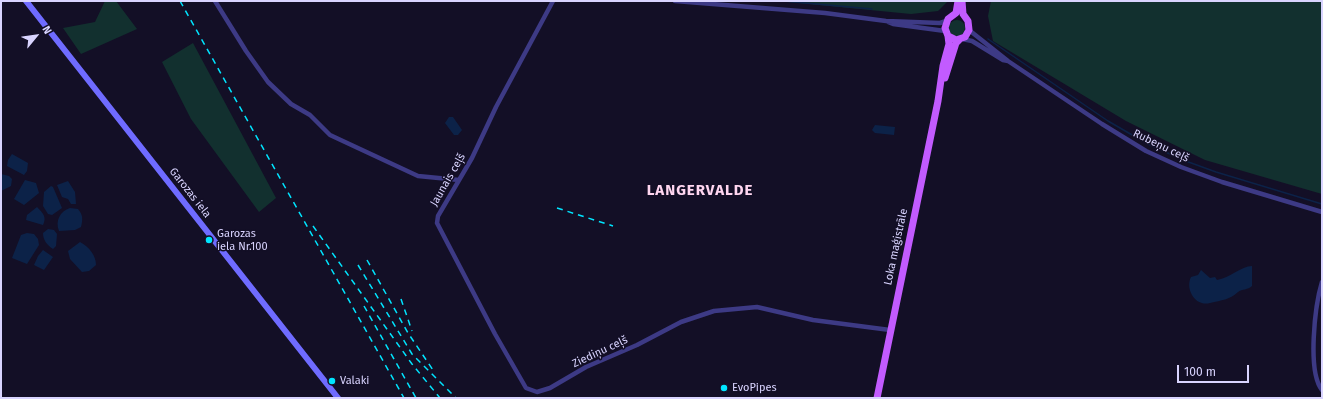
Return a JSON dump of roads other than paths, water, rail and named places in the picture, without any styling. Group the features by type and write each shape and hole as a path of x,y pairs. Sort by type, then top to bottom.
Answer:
{"main road":[{"name":"Garozas iela","path":"26,1 338,398"},
{"path":"946,21 956,13 958,1"},
{"path":"962,1 962,10 964,17 969,24 969,30"},
{"path":"953,15 964,17"},
{"name":"Loka maģistrāle","path":"877,398 938,101 943,66 949,44 946,21"},
{"name":"Loka maģistrāle","path":"938,101 956,43 969,30"},
{"path":"947,34 953,39 961,39"}],"street":[{"path":"215,1 246,51 268,82 291,104 310,115 330,136 418,176 459,180"},
{"name":"Jaunais ceļš","path":"526,388 495,334 437,223 438,216 459,180 553,1"},
{"path":"675,1 831,14 886,21 940,23 946,21"},
{"path":"886,21 892,24 947,34"},
{"name":"Rubeņu ceļš","path":"969,30 1008,62 1102,124 1157,156 1222,182 1322,212"},
{"name":"Rubeņu ceļš","path":"961,39 972,41 1008,62"},
{"path":"1322,282 1315,313 1314,342 1316,379 1322,390"},
{"name":"Ziediņu ceļš","path":"526,388 537,392 550,388 586,367 637,345 681,322 714,311 757,307 813,320 890,330"}],"water":[{"path":"449,117 453,117 462,130 458,135 454,135 445,123"},
{"path":"875,125 895,127 894,135 875,133 872,130"},
{"path":"12,154 28,163 27,171 24,175 7,166 8,160"},
{"path":"1,174 9,176 12,179 11,186 1,191"},
{"path":"25,180 36,183 39,193 24,205 14,199"},
{"path":"68,181 75,192 76,204 71,204 68,199 62,197 57,185"},
{"path":"51,186 53,187 62,208 52,215 48,214 43,206 44,192"},
{"path":"37,207 44,215 45,220 43,225 26,220 27,215"},
{"path":"66,209 78,209 81,213 81,227 75,230 59,231 59,217"},
{"path":"48,229 54,230 57,234 56,246 53,249 47,244 44,238 43,233"},
{"path":"27,233 34,234 38,239 39,245 27,264 12,258 21,235"},
{"path":"80,242 89,249 96,261 96,265 89,271 82,272 70,259 68,251"},
{"path":"43,250 53,257 44,270 34,265 38,256"},
{"path":"1252,266 1252,286 1228,298 1205,304 1196,300 1190,292 1189,282 1191,277 1198,275 1201,270 1210,278 1215,277 1217,280"}],"waterway":[{"path":"783,1 872,9"},
{"path":"988,39 1108,121 1146,143 1183,160 1216,172 1322,204"}],"railway":[{"path":"180,1 404,398"},
{"path":"557,208 613,226"},
{"path":"313,226 412,364 440,398"},
{"path":"367,260 408,333 435,373"},
{"path":"358,265 412,354 456,398"},
{"path":"401,299 412,331"},
{"path":"364,306 416,398"}],"place":[{"name":"Garozas iela Nr.100","path":"209,240"},
{"name":"Valaki","path":"332,381"},
{"name":"EvoPipes","path":"724,388"}],"district":[{"name":"LANGERVALDE","path":"700,191"}]}
